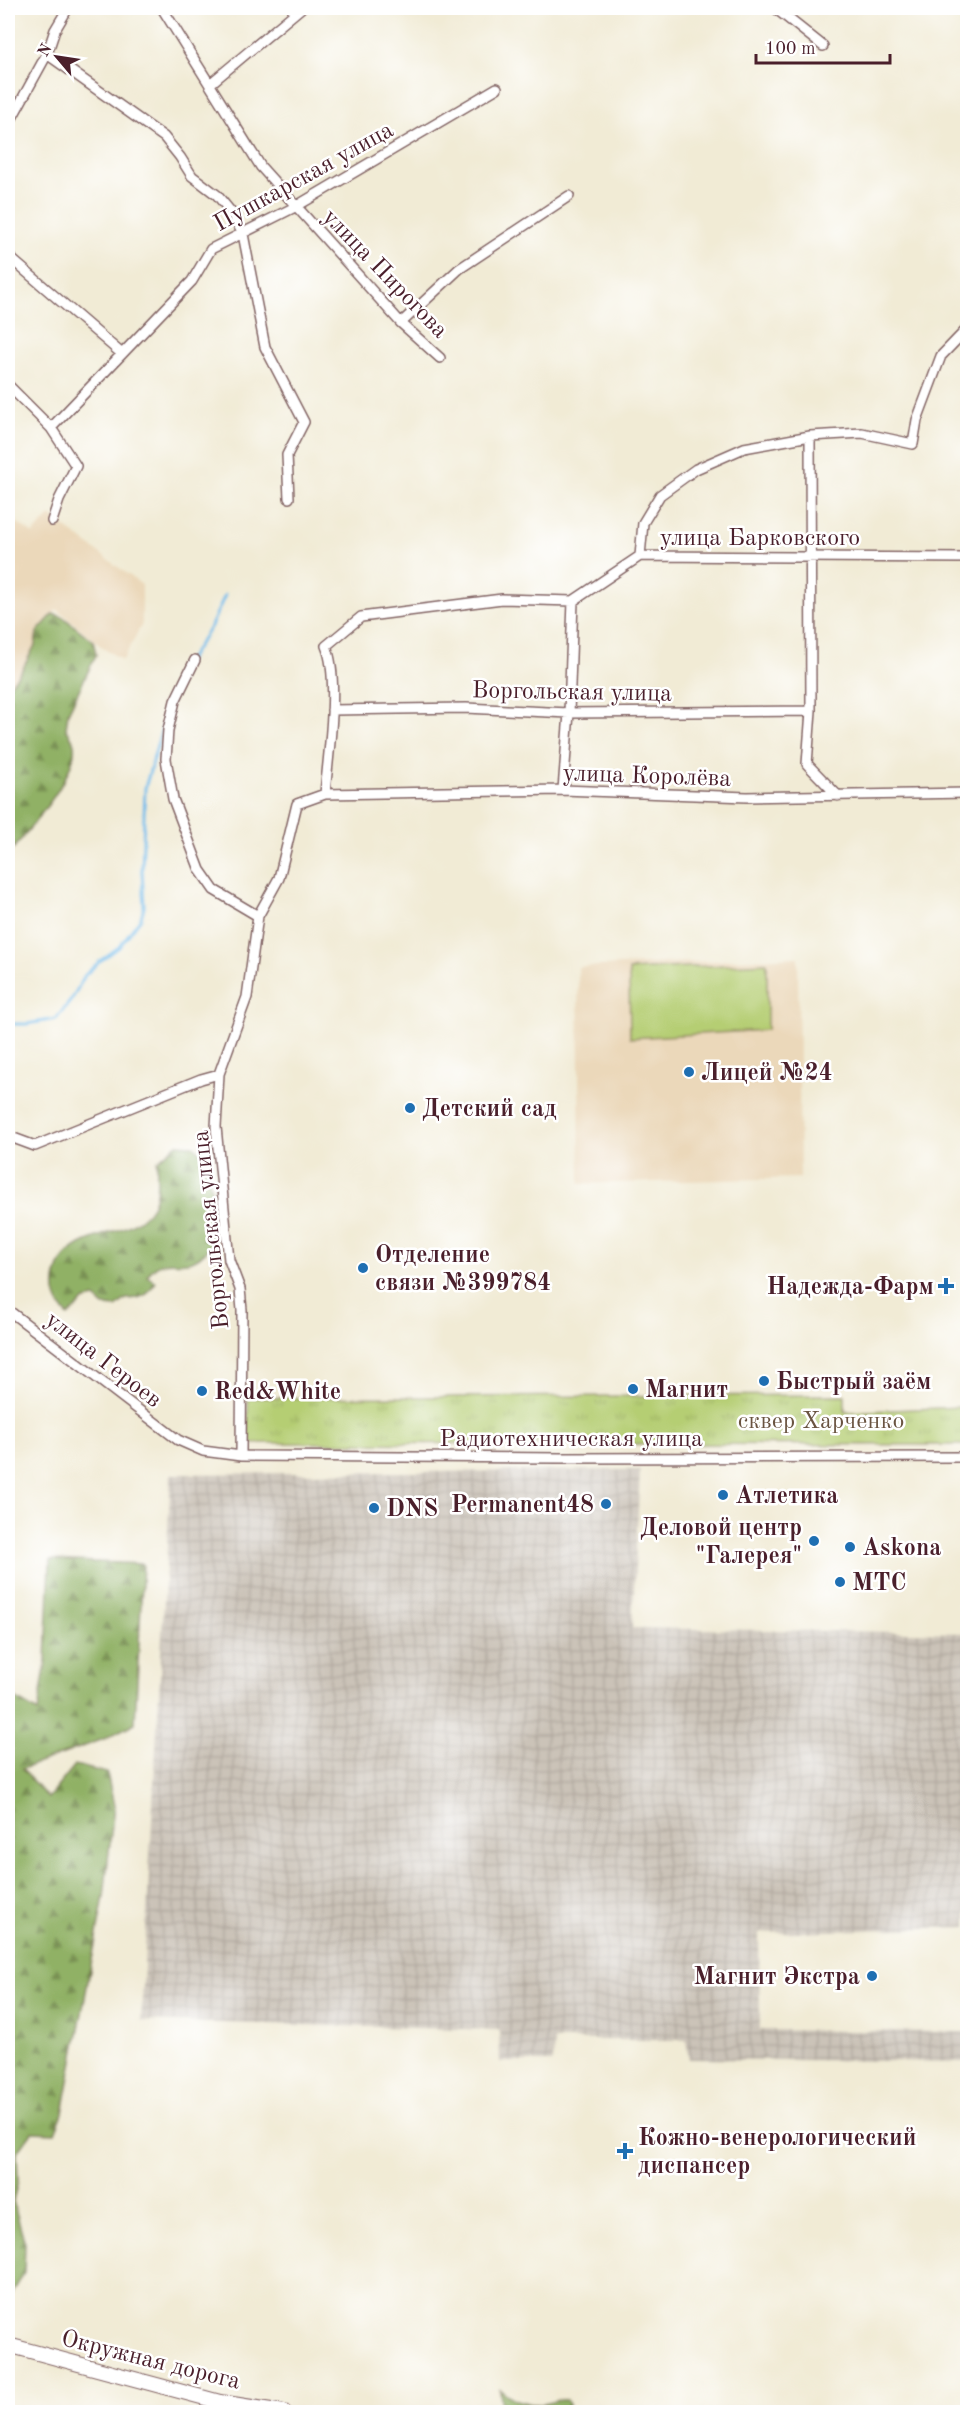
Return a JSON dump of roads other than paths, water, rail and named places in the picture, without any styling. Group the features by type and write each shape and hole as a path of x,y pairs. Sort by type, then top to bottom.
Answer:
{"highway":[{"name":"Окружная дорога","path":"8,2345 220,2402 284,2412"}],"street":[{"path":"8,125 47,54 55,30 68,8"},
{"name":"улица Пирогова","path":"162,8 261,168 401,323 440,358"},
{"path":"210,84 301,8"},
{"path":"774,8 823,46"},
{"path":"47,54 164,137 192,176 224,203 243,234 266,347 304,422 286,455 289,498"},
{"name":"Пушкарская улица","path":"51,428 192,281 211,249 295,207 498,88"},
{"path":"401,323 459,269 569,196"},
{"path":"8,256 122,354"},
{"path":"640,556 644,523 660,495 696,469 744,448 810,436 862,433 913,444 917,420 941,356 968,328"},
{"path":"8,385 51,428 76,466 59,500 52,521"},
{"path":"810,436 811,711 807,764 838,796"},
{"name":"улица Барковского","path":"573,601 640,556 968,558"},
{"path":"325,794 332,710 331,657 326,646 361,617 502,599 573,601 569,713 563,790"},
{"path":"195,660 175,701 168,730 166,759 173,799 200,870 214,890 258,916"},
{"name":"Воргольская улица","path":"332,710 466,708 569,713 811,711"},
{"name":"улица Королёва","path":"325,794 563,790 747,797 968,793"},
{"name":"Воргольская улица","path":"241,1456 242,1310 240,1289 229,1260 218,1149 216,1127 219,1074 246,997 258,916 279,878 297,804 325,794"},
{"path":"8,1136 35,1146 201,1079 219,1074"},
{"name":"улица Героев","path":"8,1310 177,1440"},
{"name":"Радиотехническая улица","path":"177,1440 203,1451 241,1456 968,1457"}],"waterway":[{"path":"8,1024 27,1024 56,1019 72,999 85,975 119,947 141,918 144,906 142,871 145,788 172,694 184,667 211,626 225,595"}],"place":[{"name":"Лицей №24","path":"689,1072"},
{"name":"Детский сад","path":"410,1108"},
{"name":"Отделение связи №399784","path":"363,1268"},
{"name":"Надежда-Фарм","path":"946,1286"},
{"name":"Быстрый заём","path":"764,1381"},
{"name":"Магнит","path":"633,1389"},
{"name":"Red&White","path":"202,1391"},
{"name":"Атлетика","path":"723,1495"},
{"name":"Permanent48","path":"606,1504"},
{"name":"DNS","path":"374,1508"},
{"name":"Деловой центр \"Галерея\"","path":"814,1541"},
{"name":"Askona","path":"850,1547"},
{"name":"МТС","path":"840,1582"},
{"name":"Магнит Экстра","path":"872,1976"},
{"name":"Кожно-венерологический диспансер","path":"625,2151"}],"park label":[{"name":"сквер Харченко","path":"821,1420"}]}
